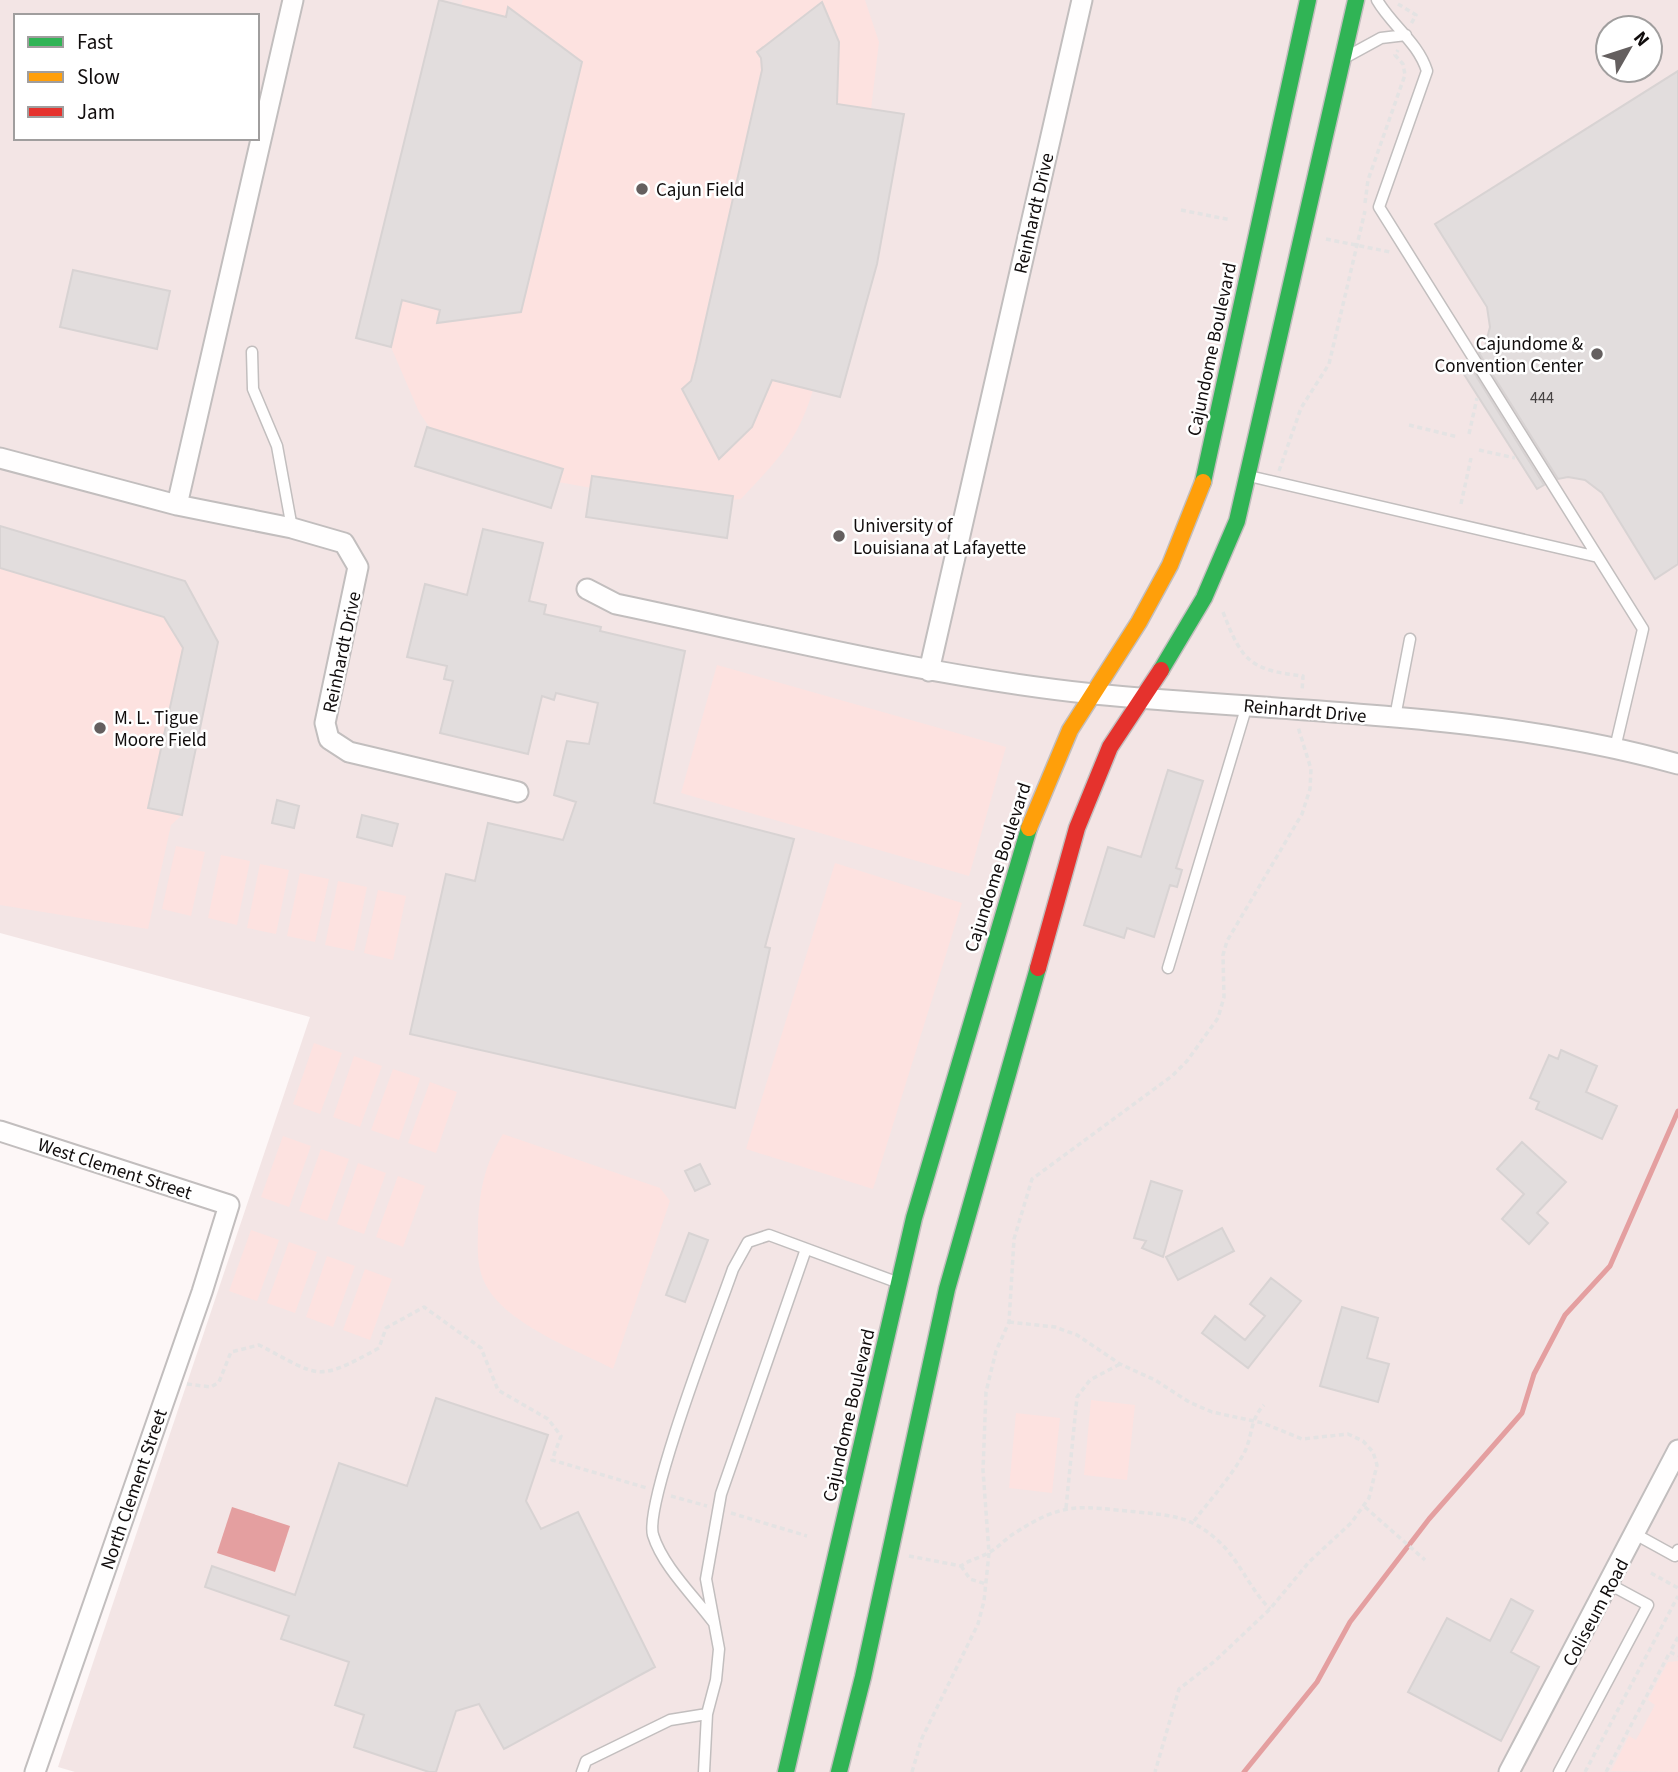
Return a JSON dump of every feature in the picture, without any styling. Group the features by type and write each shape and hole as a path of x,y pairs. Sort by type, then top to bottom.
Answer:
{"street":[{"path":"177,505 293,0"},
{"name":"Reinhardt Drive","path":"929,671 1082,0"},
{"name":"Cajundome Boulevard","path":"786,1772 811,1674 899,1283 959,1058 1029,827 1055,761 1139,622 1192,514 1203,483 1308,0"},
{"path":"839,1772 863,1677 907,1465 968,1208 1077,828 1110,747 1204,598 1237,521 1243,472 1356,0"},
{"path":"1241,384 1254,247"},
{"name":"Reinhardt Drive","path":"0,458 177,505 338,539 353,554 358,567 325,723 329,738 349,752 518,792"},
{"name":"Reinhardt Drive","path":"587,589 616,604 929,671 1094,694 1300,707 1532,734 1615,748 1678,764"},
{"name":"West Clement Street","path":"0,1131 229,1205"},
{"name":"North Clement Street","path":"35,1772 229,1205"},
{"name":"Coliseum Road","path":"1509,1772 1678,1450"}],"lane":[{"path":"1377,0 1385,13 1422,53 1427,71 1379,207 1643,629 1615,748"},
{"path":"1342,59 1381,38 1406,35"},
{"path":"252,352 253,389 277,446 292,528"},
{"path":"1243,472 1598,557"},
{"path":"1395,719 1410,639"},
{"path":"1168,968 1247,705"},
{"path":"714,1623 663,1555 653,1535 662,1475 733,1269 748,1242 769,1235 899,1283"},
{"path":"704,1772 707,1714 716,1680 719,1649 706,1579 721,1494 806,1249"},
{"path":"1635,1534 1675,1556 1678,1550"},
{"path":"1559,1772 1648,1605 1609,1584"},
{"path":"582,1772 586,1761 670,1720 707,1714"}],"path":[{"path":"1181,210 1231,220"},
{"path":"1325,238 1409,256"},
{"path":"1469,434 1477,398"},
{"path":"1409,425 1458,437"},
{"path":"1479,450 1515,458"},
{"path":"1461,504 1471,458"},
{"path":"170,1382 211,1387 219,1382 231,1352 259,1345 319,1374 338,1370 379,1348 386,1328 424,1307 481,1348 498,1390 548,1419 561,1436 552,1460 807,1536"},
{"path":"1009,1322 1055,1327 1077,1335 1120,1364 1155,1380 1189,1402 1302,1439 1348,1434 1363,1441 1373,1452 1377,1465 1376,1480 1365,1507 1337,1538 1309,1562 1270,1609 1215,1661 1179,1689 1155,1772"},
{"path":"1066,1508 1077,1397 1090,1380 1120,1364"},
{"path":"1194,1521 1243,1456 1253,1421 1264,1405"},
{"path":"961,1566 974,1557 989,1553 1030,1523 1066,1508 1095,1506 1162,1513 1194,1521 1231,1553 1254,1592 1270,1609"},
{"path":"1365,1507 1424,1560"},
{"path":"901,1555 961,1566 970,1579 987,1585"},
{"path":"1651,1573 1678,1588"},
{"path":"1585,1772 1678,1596"},
{"path":"1606,1772 1678,1637"},
{"path":"1670,1651 1678,1656"}],"shaded area":[{"name":"University of Louisiana at Lafayette","path":"0,0 1678,0 1678,1772 75,1772 58,1767 310,1017 0,933"},
{"name":"Cajun Field","path":"439,0 461,5 463,0 865,0 879,42 871,109 904,114 877,264 840,397 813,390 793,437 741,499 686,505 536,478 439,441 419,412 391,347 356,338"},
{"name":"M. L. Tigue Moore Field","path":"0,526 185,581 218,642 182,815 171,825 148,929 0,905"},
{"path":"717,665 1006,747 969,876 681,793"},
{"path":"176,846 205,852 191,916 162,909"},
{"path":"221,855 250,861 237,925 208,918"},
{"path":"835,863 962,903 873,1189 746,1149"},
{"path":"260,864 289,870 276,934 247,928"},
{"path":"300,873 329,879 315,942 287,936"},
{"path":"338,881 367,887 354,951 325,945"},
{"path":"378,890 406,896 393,960 364,953"},
{"path":"314,1043 342,1053 320,1114 293,1104"},
{"path":"354,1056 382,1066 360,1127 333,1117"},
{"path":"393,1069 420,1078 399,1140 371,1130"},
{"path":"430,1082 457,1092 436,1153 408,1143"},
{"path":"503,1134 660,1188 670,1201 613,1369 521,1321 492,1295 483,1279 478,1252 480,1201 487,1167"},
{"path":"283,1136 311,1146 289,1207 261,1197"},
{"path":"321,1149 349,1159 327,1221 299,1211"},
{"path":"358,1163 386,1173 364,1234 337,1224"},
{"path":"398,1176 425,1186 403,1247 376,1237"},
{"path":"251,1230 279,1240 257,1301 229,1291"},
{"path":"289,1242 317,1252 295,1313 267,1303"},
{"path":"327,1256 355,1266 333,1327 306,1317"},
{"path":"365,1269 392,1279 370,1340 343,1330"},
{"path":"1091,1400 1135,1405 1127,1480 1084,1475"},
{"path":"1016,1413 1060,1418 1052,1493 1009,1488"},
{"path":"232,1507 290,1526 275,1572 217,1553"},
{"path":"1678,1661 1678,1772 1611,1771 1629,1736 1636,1740 1655,1705 1648,1700 1668,1662"}],"building":[{"path":"439,0 506,17 508,7 582,62 521,312 437,323 440,310 402,300 391,347 356,338"},
{"path":"822,2 839,42 837,104 904,114 877,264 840,397 772,380 752,427 719,459 682,389 691,381 696,362 762,70 761,58 757,52"},
{"name":"Cajundome & Convention Center","path":"1678,71 1678,564 1655,579 1602,493 1585,480 1568,477 1558,479 1479,353 1485,346 1490,327 1487,307 1435,224 1657,84 1664,84 1664,80"},
{"path":"73,270 170,291 157,349 60,327"},
{"path":"1468,363 1544,485 1537,489 1460,368"},
{"path":"427,427 563,469 551,508 415,466"},
{"path":"592,476 733,496 727,538 586,517"},
{"path":"0,526 185,581 218,642 182,815 148,808 183,648 164,617 0,568"},
{"path":"483,529 543,543 529,601 546,605 544,614 601,627 600,631 685,651 654,803 794,839 765,947 770,948 735,1108 410,1034 446,874 475,881 488,823 563,840 576,802 554,795 567,741 589,744 598,703 556,693 554,700 542,696 528,754 440,733 453,681 444,679 447,666 407,657 425,584 467,595"},
{"path":"1168,770 1203,781 1176,868 1182,870 1177,887 1170,885 1154,937 1127,928 1124,938 1084,925 1108,847 1141,857"},
{"path":"277,800 299,806 294,828 272,823"},
{"path":"362,815 398,824 392,846 357,837"},
{"path":"1561,1050 1597,1066 1586,1092 1617,1106 1602,1139 1536,1109 1539,1102 1530,1098 1549,1055 1558,1059"},
{"path":"1522,1142 1566,1182 1537,1213 1548,1223 1529,1244 1502,1219 1524,1194 1497,1169"},
{"path":"700,1164 710,1184 695,1191 685,1171"},
{"path":"1151,1181 1182,1191 1163,1257 1142,1248 1146,1241 1134,1238"},
{"path":"1222,1228 1234,1251 1178,1280 1166,1257"},
{"path":"689,1233 708,1240 685,1302 666,1295"},
{"path":"1271,1278 1301,1301 1248,1368 1202,1333 1215,1316 1245,1340 1265,1316 1250,1304"},
{"path":"1342,1307 1378,1318 1367,1358 1389,1364 1378,1402 1320,1386"},
{"path":"436,1398 548,1435 526,1501 541,1529 578,1512 655,1667 504,1749 479,1704 456,1711 436,1772 429,1772 354,1747 364,1715 335,1705 349,1662 281,1639 289,1616 205,1587 212,1566 295,1595 339,1463 407,1486"},
{"path":"1511,1599 1533,1611 1511,1652 1539,1667 1501,1741 1408,1692 1447,1618 1490,1641"}],"waterway":[{"path":"1244,1772 1317,1682 1350,1622 1429,1519 1522,1413 1534,1374 1565,1315 1610,1266 1678,1111"}],"traffic: fast":[{"path":"1203,482 1308,0"},
{"path":"1161,670 1204,598 1237,521 1356,0"},
{"path":"786,1772 914,1218 1029,828"},
{"path":"839,1772 863,1677 947,1289 1038,968"}],"traffic: slow":[{"path":"1029,828 1070,730 1139,622 1170,565 1203,482"}],"traffic: jam":[{"path":"1038,968 1077,828 1110,747 1161,670"}],"place":[{"name":"Cajun Field","path":"642,189"},
{"name":"Cajundome & Convention Center","path":"1597,354"},
{"name":"University of Louisiana at Lafayette","path":"839,536"},
{"name":"M. L. Tigue Moore Field","path":"100,728"}]}
